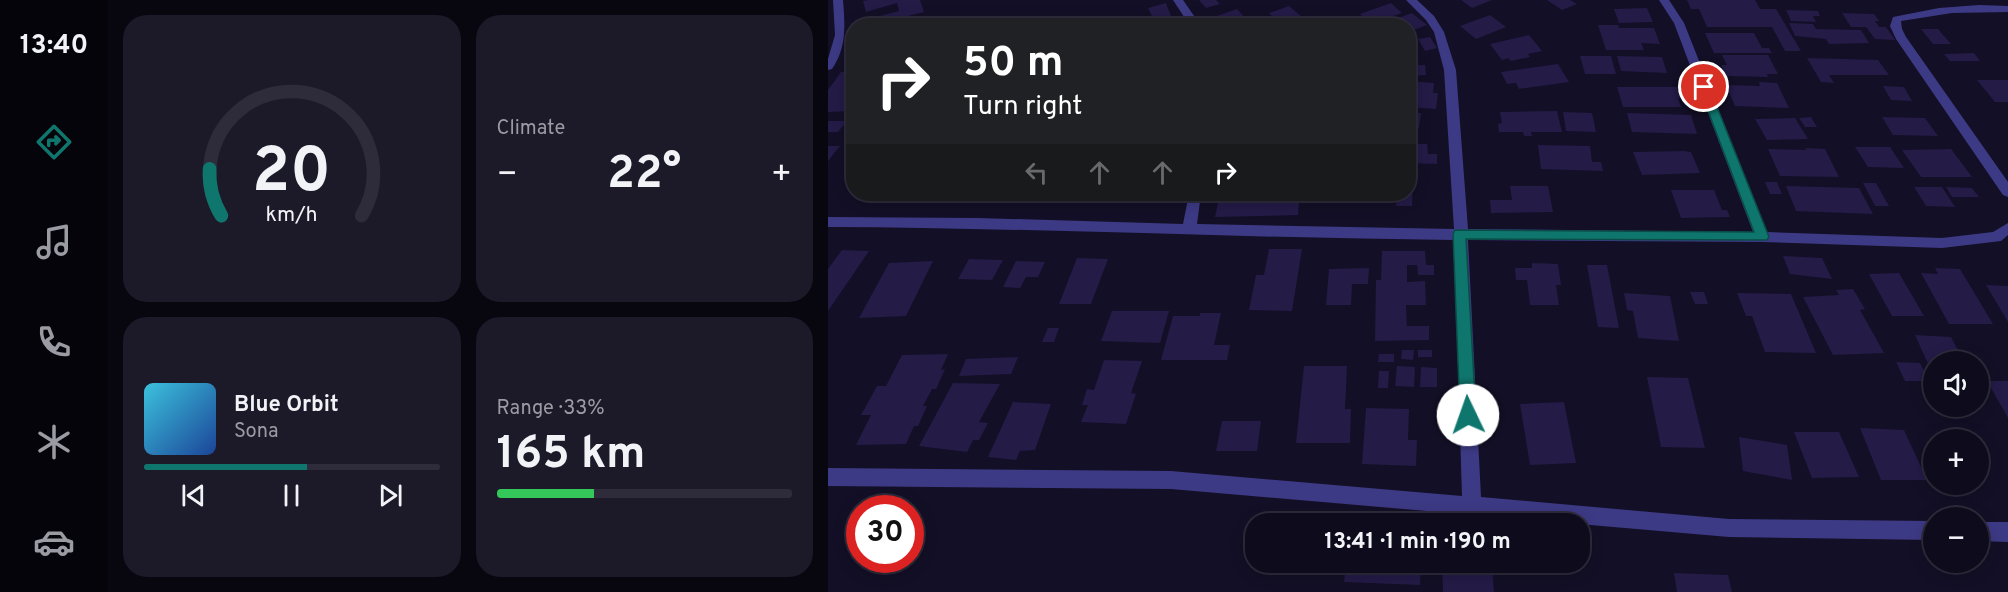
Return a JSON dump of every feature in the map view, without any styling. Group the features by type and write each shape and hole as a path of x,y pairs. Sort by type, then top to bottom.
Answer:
{"street":[{"path":"828,67 842,53 838,0"},
{"path":"1178,0 1190,18"},
{"path":"1411,0 1430,18 1440,32 1450,70 1459,191 1472,505"},
{"path":"1664,0 1679,23 1762,237"},
{"path":"1951,0 1965,7"},
{"path":"2008,9 1965,7 1933,11 1897,19 1896,28 2008,192"},
{"path":"1189,228 1194,201"},
{"path":"828,222 978,223 1307,233 1762,237 1942,243 1996,237 2008,228"},
{"path":"828,477 1171,480 1729,528 1923,531"},
{"path":"1989,531 2008,532"}],"building":[{"path":"920,0 924,12 904,18 881,18 880,16 899,11 897,3 866,12 863,1"},
{"path":"1199,0 1216,0 1220,4 1206,8"},
{"path":"1461,0 1492,0 1472,8"},
{"path":"1547,0 1570,0 1577,4 1562,10"},
{"path":"1687,0 1755,0 1760,9 1776,9 1801,51 1785,51 1772,27 1707,27 1699,9 1691,9"},
{"path":"1166,3 1171,16 1153,18 1148,8"},
{"path":"1391,3 1402,13 1387,18 1364,18 1360,14"},
{"path":"1289,6 1302,17 1270,18 1273,17 1269,13"},
{"path":"1647,8 1653,22 1619,23 1614,9"},
{"path":"1237,9 1245,18 1211,18"},
{"path":"1786,10 1818,11 1820,16 1813,16 1816,22 1791,21"},
{"path":"1412,13 1427,25 1416,29 1416,18 1398,18"},
{"path":"1842,13 1874,14 1879,21 1875,21 1879,27 1886,27 1895,40 1875,39 1866,27 1851,27"},
{"path":"1490,15 1506,27 1476,39 1460,26"},
{"path":"1789,23 1813,24 1816,29 1861,30 1869,43 1829,44 1826,39 1795,36"},
{"path":"1598,25 1618,25 1619,28 1654,28 1660,44 1641,43 1644,50 1606,50"},
{"path":"1921,29 1938,29 1951,44 1933,44"},
{"path":"1705,33 1754,33 1762,48 1769,48 1772,53 1714,53"},
{"path":"1529,35 1542,51 1528,54 1530,57 1511,61 1508,58 1502,60 1490,44"},
{"path":"1430,37 1437,48 1425,51 1418,39"},
{"path":"1974,53 1980,61 1950,61 1944,54"},
{"path":"1722,55 1768,55 1778,74 1767,74 1768,77 1726,76 1721,65 1727,65"},
{"path":"1580,56 1611,56 1616,74 1585,74"},
{"path":"1617,56 1662,57 1667,73 1621,71"},
{"path":"1807,58 1878,60 1889,75 1829,75 1834,83 1821,82"},
{"path":"1558,64 1569,82 1519,89 1516,83 1507,84 1501,72"},
{"path":"1416,65 1425,65 1426,75 1416,76"},
{"path":"841,72 846,72 846,111 828,112 828,90"},
{"path":"1977,80 2008,80 2008,102 1995,102"},
{"path":"1416,82 1434,83 1433,93 1438,93 1436,109 1416,108"},
{"path":"1759,82 1777,83 1789,108 1735,106 1726,85 1760,86"},
{"path":"1883,86 1904,87 1912,101 1891,100"},
{"path":"1617,87 1678,87 1682,99 1678,98 1681,107 1623,107"},
{"path":"1557,111 1562,132 1531,132 1532,136 1524,136 1523,132 1499,132 1498,124 1502,123 1500,112"},
{"path":"1563,112 1592,113 1596,132 1566,131"},
{"path":"1416,113 1421,113 1419,128 1416,128"},
{"path":"1627,113 1691,115 1697,134 1632,132"},
{"path":"1811,117 1817,127 1805,127 1799,118"},
{"path":"1882,117 1925,118 1938,136 1893,135"},
{"path":"1795,118 1808,139 1767,140 1755,119"},
{"path":"828,121 846,121 838,132 828,132"},
{"path":"1416,144 1427,144 1428,154 1437,154 1437,164 1416,163"},
{"path":"1538,145 1590,146 1592,162 1601,162 1603,171 1541,169"},
{"path":"828,146 840,146 828,161"},
{"path":"1855,147 1890,147 1904,168 1868,167"},
{"path":"1805,148 1825,149 1839,177 1780,176 1768,149 1806,150"},
{"path":"1951,149 1972,177 1921,177 1902,150"},
{"path":"1633,152 1691,152 1700,173 1642,175"},
{"path":"1765,182 1777,182 1782,194 1770,194"},
{"path":"1863,183 1876,183 1889,206 1875,206"},
{"path":"1510,186 1548,186 1553,212 1491,213 1490,200 1512,200"},
{"path":"1786,186 1859,188 1873,214 1796,211"},
{"path":"1914,187 1942,187 1955,207 1926,206"},
{"path":"1946,187 1972,188 1979,197 1952,197"},
{"path":"1671,190 1714,190 1722,210 1727,210 1730,217 1681,218"},
{"path":"1112,201 1147,201 1147,202 1111,203"},
{"path":"1299,201 1298,215 1215,217 1218,203"},
{"path":"1397,201 1412,201 1412,206 1396,206"},
{"path":"1269,249 1302,249 1292,311 1249,310 1256,275 1264,275"},
{"path":"842,250 869,251 828,311 828,269"},
{"path":"1382,251 1425,251 1426,265 1434,265 1434,275 1418,275 1417,265 1407,265 1407,282 1425,281 1426,305 1406,305 1407,326 1429,326 1429,340 1375,341 1376,280 1381,280"},
{"path":"1783,256 1822,258 1832,279 1790,274"},
{"path":"1077,258 1108,259 1091,304 1059,304"},
{"path":"969,259 1003,260 992,280 958,279"},
{"path":"933,261 906,316 859,318 889,263"},
{"path":"1016,261 1045,262 1038,277 1026,277 1020,288 1003,287"},
{"path":"1532,263 1558,264 1561,285 1556,285 1559,305 1530,305 1527,280 1516,280 1515,268 1532,268"},
{"path":"1587,265 1607,265 1619,328 1598,327"},
{"path":"1369,268 1368,284 1352,284 1351,305 1326,305 1329,269"},
{"path":"1935,268 1960,269 1993,324 1949,324 1921,273 1938,274"},
{"path":"1899,273 1924,316 1892,316 1869,274"},
{"path":"1986,285 2008,286 2008,322"},
{"path":"1853,289 1865,309 1860,310 1884,353 1833,355 1803,297 1839,295 1836,290"},
{"path":"1690,292 1704,292 1708,304 1695,304"},
{"path":"1624,293 1670,296 1679,341 1638,338 1633,311 1627,310"},
{"path":"1737,293 1791,294 1816,353 1765,352 1752,316 1746,316"},
{"path":"1112,311 1169,311 1160,343 1101,341"},
{"path":"1200,313 1221,313 1214,345 1230,345 1227,360 1161,360 1173,316 1200,316"},
{"path":"1048,328 1059,328 1054,342 1042,342"},
{"path":"1915,335 1951,337 1958,351 1923,351"},
{"path":"1402,350 1414,350 1413,360 1401,359"},
{"path":"1418,350 1432,350 1432,357 1418,357"},
{"path":"948,354 941,370 945,369 936,389 932,389 923,406 927,406 918,426 914,426 906,444 856,445 871,415 861,415 877,386 886,386 902,355"},
{"path":"1379,354 1394,354 1394,362 1378,362"},
{"path":"1018,357 1011,374 959,376 966,359"},
{"path":"1104,360 1142,361 1131,393 1136,394 1126,424 1081,422 1088,405 1082,405 1087,389 1094,390"},
{"path":"1896,362 1920,363 1923,369 1923,381 1905,381"},
{"path":"1304,366 1347,366 1345,409 1351,409 1350,443 1296,443"},
{"path":"1397,366 1415,367 1414,387 1395,386"},
{"path":"1421,367 1437,368 1437,387 1420,387"},
{"path":"1379,371 1389,371 1388,388 1378,388"},
{"path":"1647,377 1688,378 1705,448 1661,447"},
{"path":"1989,381 2008,381 2008,418 1989,385"},
{"path":"953,383 1000,384 979,422 988,423 979,440 973,440 967,452 919,446"},
{"path":"1013,402 1051,404 1035,450 1020,451 1016,460 988,457"},
{"path":"1564,402 1576,463 1530,465 1520,404"},
{"path":"1366,408 1409,409 1408,440 1417,440 1416,466 1362,464"},
{"path":"1222,421 1261,421 1257,451 1216,451"},
{"path":"1860,428 1904,430 1923,471 1923,480 1881,480"},
{"path":"1794,432 1839,432 1859,477 1812,478"},
{"path":"1739,437 1787,445 1792,480 1743,471"},
{"path":"1345,573 1421,573 1420,585 1344,582"},
{"path":"1442,573 1493,573 1494,592 1443,592"},
{"path":"1674,573 1728,575 1732,592 1677,592"}],"route":[{"path":"1468,415 1459,234 1762,237 1704,87"}]}
